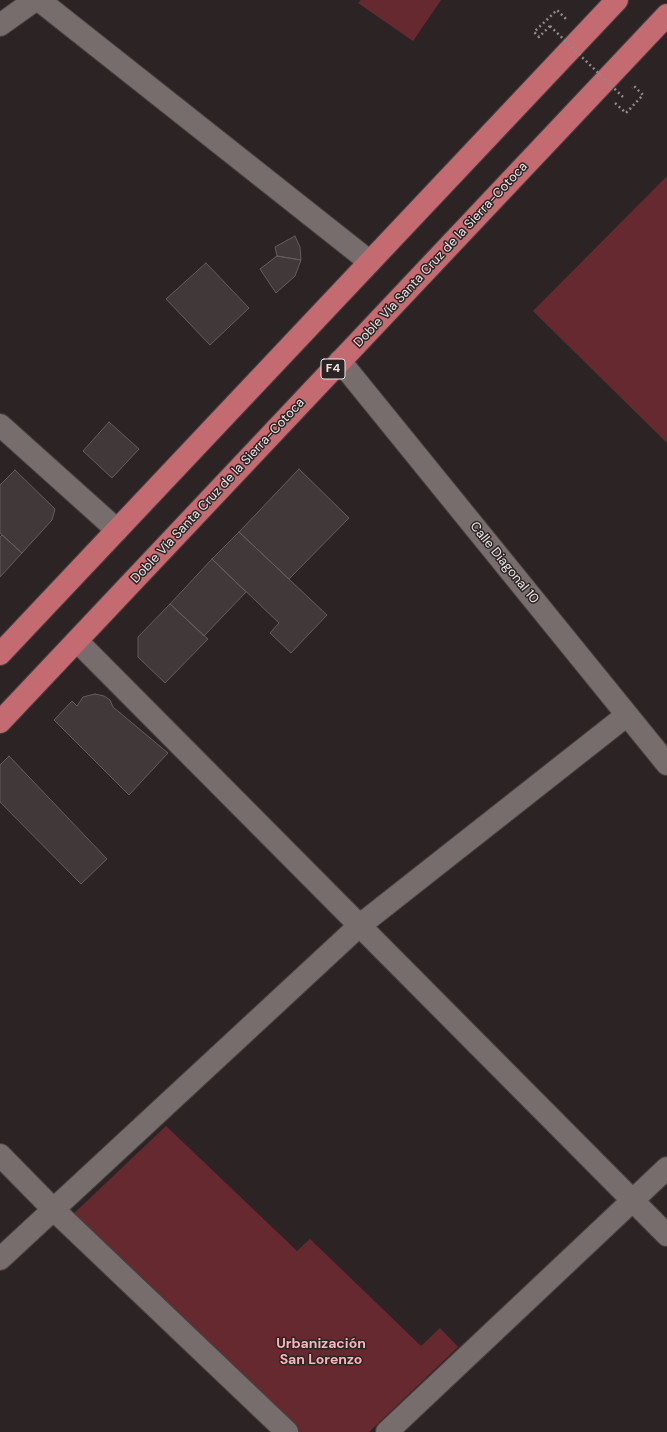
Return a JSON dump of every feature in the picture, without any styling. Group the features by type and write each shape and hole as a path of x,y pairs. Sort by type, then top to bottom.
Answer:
{"highway":[{"path":"0,654 617,0"},
{"name":"Doble Vía Santa Cruz de la Sierra-Cotoca","path":"0,722 667,15"}],"street":[{"path":"0,25 35,0"},
{"path":"38,0 370,262"},
{"name":"Calle Diagonal 10","path":"340,361 667,764"},
{"path":"0,425 117,530"},
{"path":"76,641 667,1235"},
{"path":"0,1259 359,926 627,715"},
{"path":"0,1155 53,1209 287,1432"},
{"path":"388,1432 667,1168"}],"path":[{"path":"557,10 534,32 539,37 550,26 623,97 626,93"},
{"path":"626,113 643,95 634,86 630,90"}],"shaded area":[{"path":"361,0 441,0 413,41 358,3"},
{"path":"667,176 667,443 533,311"},
{"path":"166,1126 297,1251 310,1239 421,1346 440,1328 458,1347 369,1432 290,1432 67,1220"}],"building":[{"path":"295,236 300,247 301,260 277,256 275,247"},
{"path":"277,256 301,260 295,276 276,293 260,269"},
{"path":"206,263 249,308 210,345 166,299"},
{"path":"109,422 139,449 112,478 83,451"},
{"path":"299,469 349,518 289,579 239,532"},
{"path":"15,470 55,509 52,520 22,553 0,533 0,485"},
{"path":"239,532 327,615 291,653 270,633 279,623 212,559"},
{"path":"2,535 22,553 0,577 0,537"},
{"path":"212,559 246,592 204,636 170,604"},
{"path":"170,604 208,639 165,683 138,657 138,637"},
{"path":"95,694 104,696 110,700 113,707 168,753 129,795 54,720 72,701 77,706 83,697"},
{"path":"9,756 107,859 81,884 0,802 0,765"}],"district":[{"name":"Urbanización San Lorenzo","path":"321,1352"}]}
